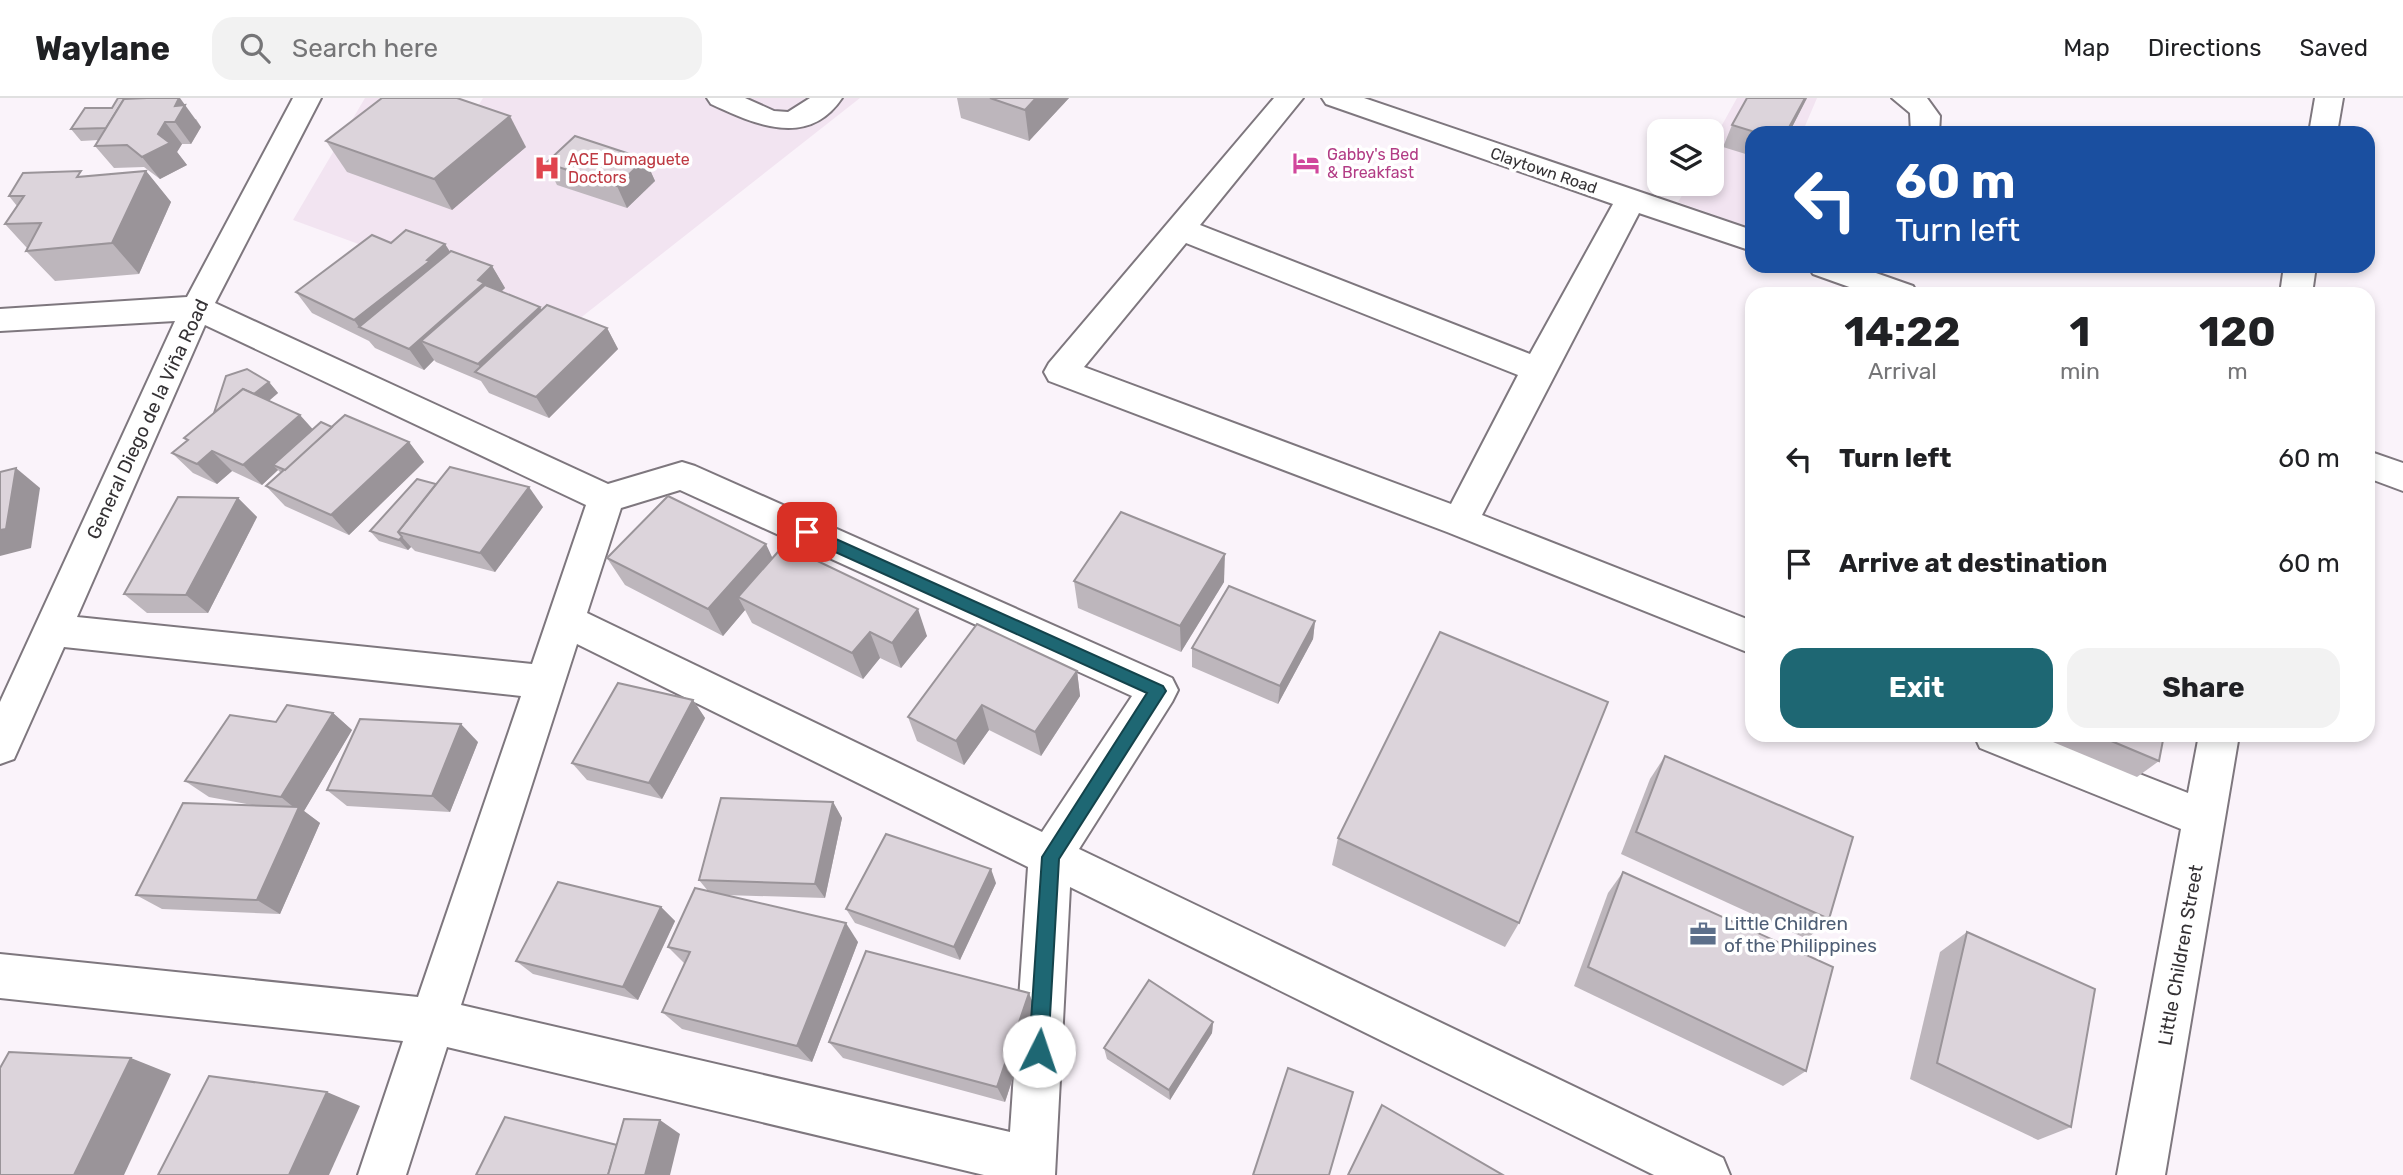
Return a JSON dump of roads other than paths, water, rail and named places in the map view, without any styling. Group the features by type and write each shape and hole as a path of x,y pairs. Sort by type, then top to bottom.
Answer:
{"street":[{"name":"General Diego de la Viña Road","path":"0,746 197,308 307,98"},
{"path":"721,98 777,122 793,122 811,114 828,98"},
{"path":"1289,98 1061,372 1460,522 1745,635"},
{"name":"Claytown Road","path":"1336,98 1745,239"},
{"path":"1906,98 1925,112 1926,126"},
{"path":"2324,126 2326,99"},
{"path":"1460,522 1538,370 1631,199"},
{"path":"1180,229 1538,370"},
{"path":"1867,273 1890,287"},
{"path":"0,320 197,308 606,499 682,476 1158,691 1050,857 1032,1169 433,1021 0,976"},
{"path":"2375,467 2403,477"},
{"path":"382,1175 606,499"},
{"path":"566,621 1682,1170"},
{"path":"51,630 544,682"},
{"path":"2012,742 2205,819"},
{"name":"Little Children Street","path":"2141,1175 2218,742"}],"place":[{"name":"Gabby's Bed & Breakfast","path":"1306,163"},
{"name":"ACE Dumaguete Doctors","path":"547,168"},
{"name":"Little Children of the Philippines","path":"1703,934"}]}
